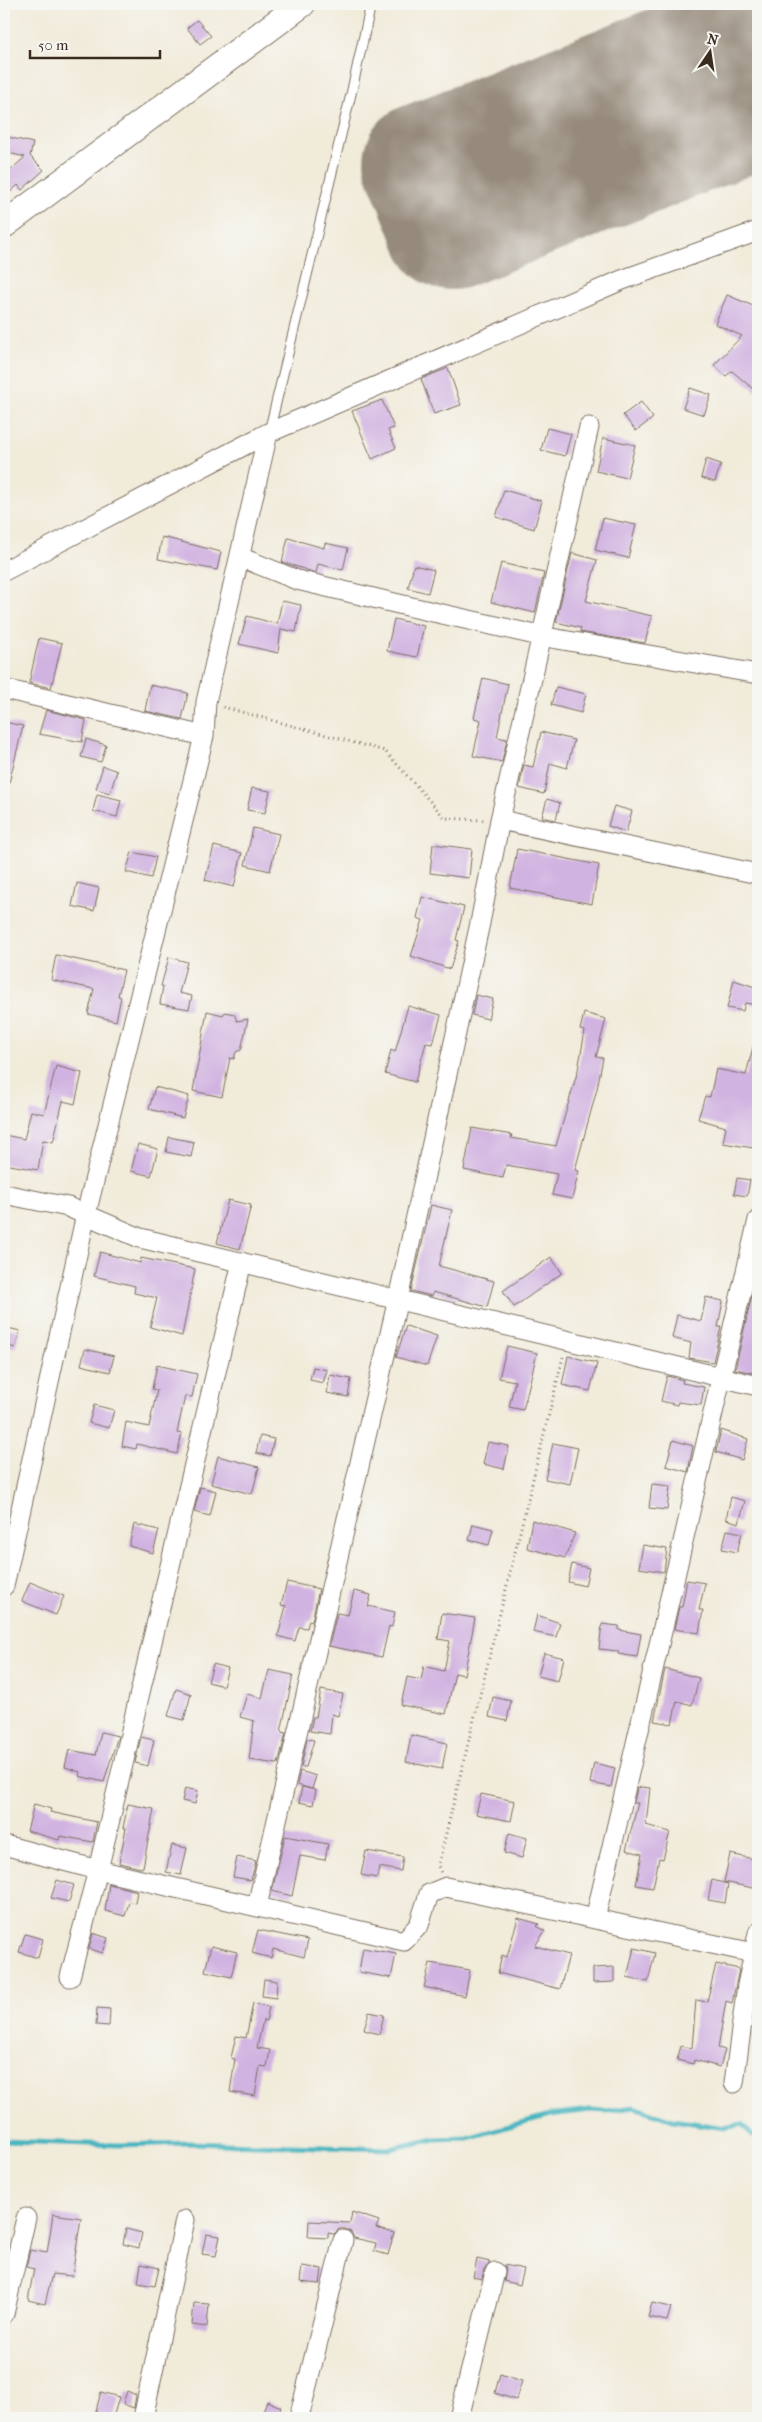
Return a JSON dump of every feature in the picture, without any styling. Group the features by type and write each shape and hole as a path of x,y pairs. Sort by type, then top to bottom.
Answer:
{"street":[{"path":"4,225 302,4"},
{"path":"4,571 268,433 622,280 758,231"},
{"path":"258,1906 398,1299 540,636 589,427"},
{"path":"4,1586 86,1214 204,736 206,702 268,433"},
{"path":"240,557 296,580 540,636 758,674"},
{"path":"4,689 204,736"},
{"path":"500,820 758,874"},
{"path":"4,1194 68,1207 140,1238 722,1375 758,1386"},
{"path":"595,1919 758,1220"},
{"path":"70,1977 98,1870 242,1262"},
{"path":"4,1845 98,1870 404,1941 419,1925 429,1894 446,1887 754,1953"},
{"path":"734,2083 752,1987 754,1953 758,1934"},
{"path":"4,2314 26,2218"},
{"path":"143,2418 184,2220"},
{"path":"299,2418 343,2240"},
{"path":"459,2418 495,2272"}],"lane":[{"path":"268,433 350,100 371,4"}],"path":[{"path":"206,702 385,751 445,818 500,820"},
{"path":"446,1887 438,1866 568,1339"}],"building":[{"path":"197,20 211,36 200,44 187,28"},
{"path":"4,136 33,143 30,156 44,170 22,190 18,185 4,198 4,176 25,157 4,152"},
{"path":"727,295 758,308 758,393 732,371 726,376 714,365 742,336 715,324"},
{"path":"448,368 461,405 434,414 421,379"},
{"path":"690,388 711,395 704,415 683,408"},
{"path":"382,400 394,428 388,430 396,448 372,459 352,411"},
{"path":"641,402 653,418 636,431 623,415"},
{"path":"547,428 571,434 565,456 541,450"},
{"path":"603,438 635,445 627,478 596,471"},
{"path":"706,459 721,464 715,482 701,478"},
{"path":"504,490 542,501 534,529 496,517"},
{"path":"603,518 636,525 628,558 595,550"},
{"path":"162,537 221,552 217,570 158,559"},
{"path":"288,538 324,548 325,543 348,548 343,570 318,564 316,573 282,562"},
{"path":"572,553 597,560 586,601 652,616 645,643 580,632 581,628 556,622"},
{"path":"501,563 544,573 535,613 491,602"},
{"path":"414,565 434,570 428,593 408,588"},
{"path":"282,601 301,605 296,632 281,629 278,653 239,644 247,616 277,624"},
{"path":"394,619 424,626 417,657 387,651"},
{"path":"39,638 62,643 51,688 29,683"},
{"path":"483,678 508,684 497,737 507,739 502,762 473,756 481,720 474,718"},
{"path":"150,685 188,693 182,719 145,711"},
{"path":"556,687 586,694 581,713 551,705"},
{"path":"46,710 86,720 82,742 39,734"},
{"path":"4,722 23,726 9,783 4,783"},
{"path":"541,732 574,740 567,768 550,763 544,794 519,788 524,765 533,767"},
{"path":"86,739 106,745 101,762 81,757"},
{"path":"103,766 117,771 110,793 96,789"},
{"path":"252,788 270,791 265,813 247,810"},
{"path":"97,794 121,800 117,817 93,811"},
{"path":"547,799 560,803 556,820 542,817"},
{"path":"614,806 632,811 626,832 608,826"},
{"path":"253,828 279,834 270,871 245,865"},
{"path":"433,844 472,849 469,878 430,873"},
{"path":"214,846 242,853 234,887 205,880"},
{"path":"517,849 599,865 592,904 510,888"},
{"path":"132,852 156,857 151,878 126,872"},
{"path":"77,883 99,888 94,911 72,906"},
{"path":"422,897 464,907 456,940 459,941 450,969 411,956 423,920 417,918"},
{"path":"56,955 124,970 118,996 121,997 116,1021 88,1014 94,989 51,980"},
{"path":"169,957 187,962 179,993 192,996 189,1009 160,1004 163,986 161,986"},
{"path":"734,980 758,988 758,1005 745,1003 743,1011 727,1008"},
{"path":"476,995 493,999 488,1019 472,1015"},
{"path":"408,1006 441,1015 433,1044 426,1043 415,1082 385,1074 391,1050 395,1052"},
{"path":"207,1011 223,1015 225,1012 234,1014 237,1021 248,1019 241,1050 236,1052 234,1059 230,1058 222,1097 193,1091"},
{"path":"584,1013 606,1019 596,1057 603,1058 597,1089 575,1170 579,1171 572,1199 552,1195 557,1174 506,1165 503,1178 464,1170 472,1128 512,1135 511,1138 556,1146 578,1070 585,1031 580,1030"},
{"path":"753,1047 758,1048 758,1119 753,1148 723,1143 726,1127 698,1119 705,1096 710,1097 716,1069 746,1075"},
{"path":"56,1066 82,1073 75,1104 63,1101 53,1142 43,1140 38,1170 4,1164 4,1135 24,1139 31,1111 44,1114"},
{"path":"155,1087 189,1096 183,1118 149,1109"},
{"path":"169,1137 194,1142 191,1157 166,1152"},
{"path":"138,1144 158,1149 151,1176 131,1171"},
{"path":"737,1178 750,1180 747,1196 734,1194"},
{"path":"228,1200 251,1205 240,1249 217,1243"},
{"path":"431,1205 452,1210 439,1266 494,1281 487,1307 433,1292 432,1296 411,1291"},
{"path":"100,1252 140,1263 141,1258 195,1269 182,1336 150,1327 157,1298 134,1293 135,1286 94,1276"},
{"path":"551,1257 562,1273 514,1307 503,1291"},
{"path":"752,1295 758,1295 758,1374 735,1369"},
{"path":"706,1297 723,1301 718,1327 721,1327 713,1362 689,1358 691,1343 672,1338 677,1315 701,1321"},
{"path":"406,1326 437,1336 427,1366 396,1357"},
{"path":"4,1327 20,1331 15,1348 4,1344"},
{"path":"507,1346 537,1353 523,1410 509,1407 515,1381 499,1378"},
{"path":"85,1349 114,1356 110,1372 81,1365"},
{"path":"568,1356 597,1363 590,1391 562,1385"},
{"path":"157,1365 197,1374 192,1397 185,1396 177,1433 182,1434 177,1454 137,1444 136,1449 122,1446 126,1422 149,1427 157,1390 152,1389"},
{"path":"313,1367 327,1370 323,1383 310,1380"},
{"path":"330,1375 351,1379 348,1397 327,1393"},
{"path":"667,1376 683,1380 682,1383 704,1387 701,1405 678,1402 677,1405 661,1401"},
{"path":"94,1405 114,1410 109,1428 89,1423"},
{"path":"721,1430 748,1439 742,1460 716,1452"},
{"path":"260,1436 274,1439 270,1456 256,1453"},
{"path":"673,1440 693,1446 688,1472 666,1466"},
{"path":"488,1442 509,1446 504,1469 483,1464"},
{"path":"553,1443 578,1448 570,1484 545,1479"},
{"path":"218,1456 259,1467 252,1494 211,1484"},
{"path":"652,1484 670,1486 667,1510 649,1508"},
{"path":"200,1487 216,1491 210,1516 194,1512"},
{"path":"731,1497 745,1501 739,1523 726,1519"},
{"path":"532,1520 575,1533 565,1558 527,1548"},
{"path":"134,1524 159,1530 153,1553 129,1546"},
{"path":"473,1524 493,1529 489,1545 469,1540"},
{"path":"727,1530 742,1533 737,1552 722,1549"},
{"path":"643,1545 667,1549 664,1572 639,1568"},
{"path":"572,1564 589,1568 585,1586 568,1582"},
{"path":"687,1580 705,1583 699,1610 703,1610 699,1633 674,1629 679,1607 682,1607"},
{"path":"30,1582 64,1596 56,1615 22,1601"},
{"path":"287,1582 319,1589 312,1621 309,1620 307,1628 299,1627 295,1641 278,1636 286,1606 281,1605"},
{"path":"354,1591 371,1595 368,1606 395,1612 392,1627 389,1626 382,1657 329,1646 337,1613 348,1615"},
{"path":"442,1613 475,1618 464,1675 455,1673 446,1714 401,1705 407,1677 421,1680 424,1666 444,1671 450,1641 438,1639"},
{"path":"537,1615 560,1623 556,1637 533,1632"},
{"path":"602,1624 619,1626 619,1630 641,1634 637,1657 618,1654 618,1651 599,1649"},
{"path":"544,1653 564,1658 558,1681 538,1676"},
{"path":"213,1664 228,1668 223,1686 208,1682"},
{"path":"665,1669 699,1678 692,1705 677,1701 672,1724 654,1721"},
{"path":"269,1670 293,1675 281,1732 286,1733 278,1764 249,1760 254,1721 240,1717 247,1694 262,1698"},
{"path":"176,1689 191,1694 184,1720 168,1716"},
{"path":"321,1690 343,1694 338,1716 332,1714 330,1734 310,1731 313,1717 316,1717"},
{"path":"493,1697 511,1701 507,1721 489,1717"},
{"path":"101,1732 118,1736 104,1782 79,1776 80,1772 65,1767 69,1750 96,1755"},
{"path":"411,1735 447,1743 442,1769 406,1762"},
{"path":"141,1737 154,1740 148,1766 135,1763"},
{"path":"307,1739 314,1740 306,1767 301,1767"},
{"path":"594,1763 615,1768 611,1787 590,1783"},
{"path":"300,1771 316,1776 312,1789 297,1785"},
{"path":"302,1787 316,1790 313,1805 299,1802"},
{"path":"185,1788 198,1791 195,1804 182,1801"},
{"path":"637,1788 650,1788 646,1825 670,1832 663,1859 659,1858 653,1888 636,1885 642,1854 626,1850 638,1803 634,1803"},
{"path":"481,1794 515,1801 511,1821 476,1814"},
{"path":"34,1804 51,1809 50,1812 97,1822 93,1842 60,1836 59,1840 27,1831"},
{"path":"128,1804 154,1809 143,1867 141,1868 119,1863 126,1828 123,1828"},
{"path":"509,1833 527,1838 522,1858 504,1853"},
{"path":"285,1836 328,1844 325,1860 300,1856 292,1896 272,1891"},
{"path":"172,1845 187,1848 181,1875 166,1872"},
{"path":"366,1851 403,1857 401,1871 379,1867 377,1878 361,1875"},
{"path":"730,1854 758,1860 758,1889 724,1882"},
{"path":"237,1857 256,1861 251,1880 233,1877"},
{"path":"57,1880 74,1885 69,1902 51,1898"},
{"path":"712,1880 728,1884 725,1903 708,1900"},
{"path":"109,1884 137,1891 135,1903 129,1902 125,1916 105,1911"},
{"path":"518,1918 539,1924 537,1926 545,1931 535,1946 569,1955 560,1989 498,1973 502,1955 507,1957"},
{"path":"258,1930 308,1940 304,1957 273,1949 271,1958 252,1953"},
{"path":"93,1933 108,1938 103,1953 89,1949"},
{"path":"25,1934 43,1939 38,1958 19,1952"},
{"path":"211,1946 237,1952 231,1977 205,1971"},
{"path":"363,1948 396,1954 391,1978 359,1972"},
{"path":"634,1948 655,1953 648,1982 627,1977"},
{"path":"430,1963 470,1970 465,1996 424,1987"},
{"path":"716,1964 739,1969 732,2003 726,2001 718,2048 725,2050 720,2067 694,2060 693,2064 677,2060 681,2046 692,2048 696,2000 707,2002"},
{"path":"614,1967 614,1982 593,1983 593,1968"},
{"path":"264,1979 277,1981 276,1998 262,1996"},
{"path":"253,2003 269,2007 266,2021 263,2020 257,2048 270,2050 267,2067 260,2066 255,2096 230,2092 235,2059 231,2058 236,2036 246,2038"},
{"path":"97,2008 110,2009 109,2026 96,2025"},
{"path":"369,2012 384,2015 379,2034 364,2030"},
{"path":"352,2212 379,2221 376,2228 394,2233 388,2255 374,2251 376,2243 354,2238 351,2232 345,2229 339,2229 334,2234 328,2233 328,2238 308,2237 309,2221 350,2223"},
{"path":"53,2214 81,2218 72,2276 52,2274 45,2304 28,2300 34,2269 26,2267 30,2250 47,2253"},
{"path":"126,2229 142,2233 139,2248 123,2244"},
{"path":"206,2234 220,2236 216,2256 202,2254"},
{"path":"477,2259 490,2262 484,2269 482,2279 473,2277"},
{"path":"141,2264 159,2268 155,2286 138,2283"},
{"path":"504,2265 524,2269 520,2285 504,2281 506,2269"},
{"path":"302,2266 322,2269 320,2284 300,2282"},
{"path":"194,2303 209,2304 207,2327 192,2325"},
{"path":"652,2303 671,2307 667,2321 648,2317"},
{"path":"500,2374 522,2381 516,2400 495,2393"},
{"path":"127,2391 136,2395 134,2408 123,2404"},
{"path":"101,2392 119,2397 113,2418 94,2418"},
{"path":"267,2401 281,2407 276,2418 260,2418"}],"waterway":[{"path":"4,2141 118,2145 190,2143 389,2149 435,2139 467,2138 550,2115 634,2107 673,2120 725,2128 742,2124 758,2141"}],"runway":[{"path":"758,28 422,161 451,232 758,110"}]}
